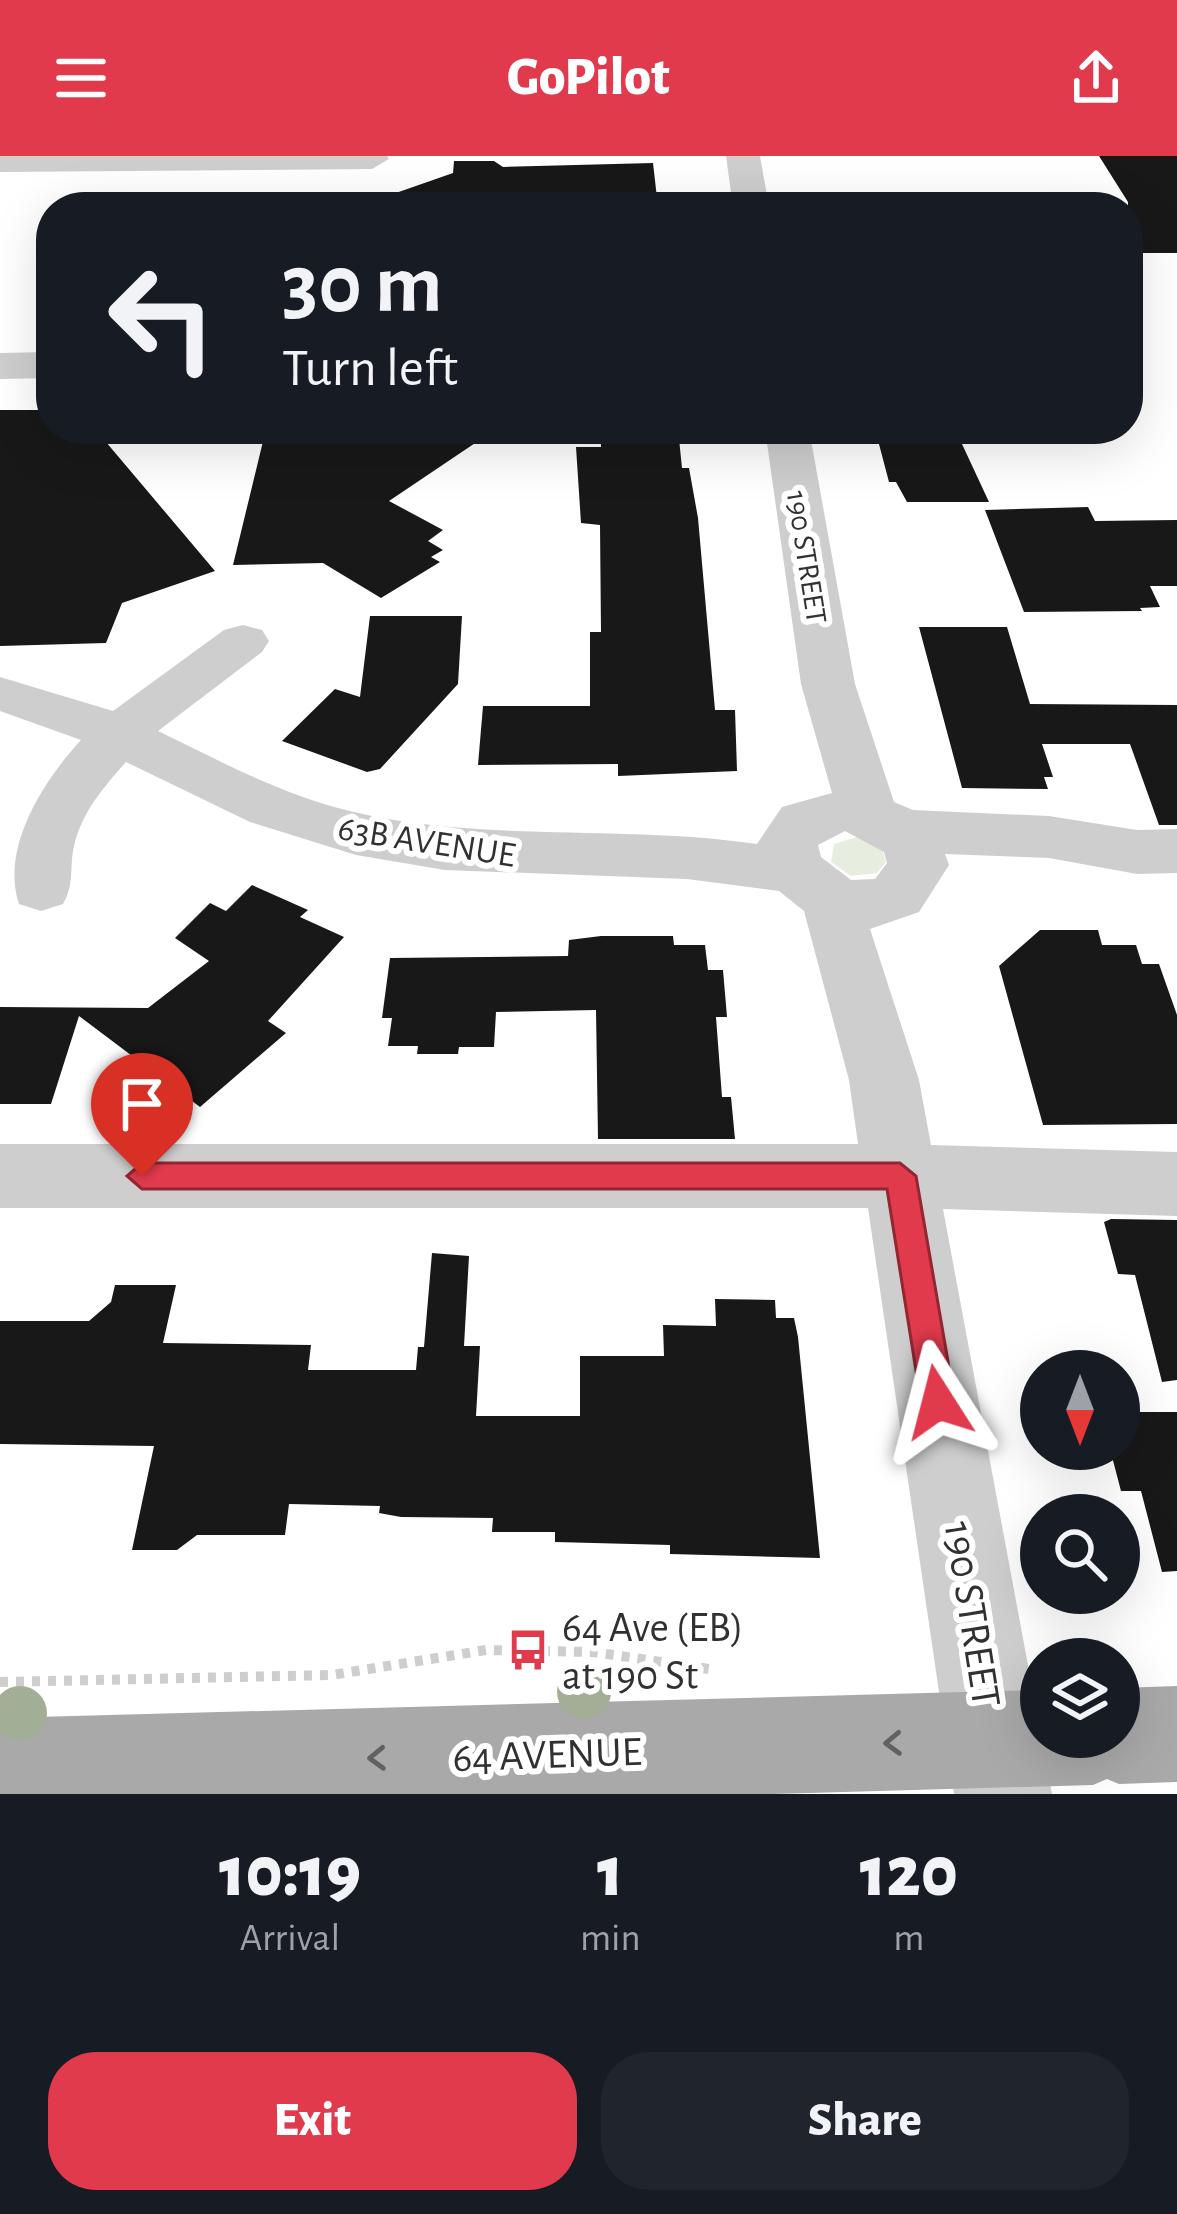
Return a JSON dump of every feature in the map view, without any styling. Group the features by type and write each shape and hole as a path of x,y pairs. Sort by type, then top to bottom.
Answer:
{"main road":[{"path":"1140,1735 1177,1734"},
{"name":"64 AVENUE","path":"0,1768 999,1767"}],"street":[{"path":"743,156 749,192"},
{"path":"0,162 372,159"},
{"path":"0,366 36,365"},
{"name":"190 STREET","path":"789,444 852,854 840,939 884,1080 999,1767"},
{"path":"41,888 36,863 43,833 69,789 165,694 243,641"},
{"name":"63B AVENUE","path":"0,694 70,711 256,800 369,837 530,856 852,854 1057,867 1157,852"},
{"path":"0,1176 900,1176 1177,1184"}],"path":[{"path":"0,1682 332,1675 486,1651 593,1652 727,1671"}],"shaded area":[{"path":"857,837 882,848 886,862 877,873 851,876 831,862 834,844"}],"building":[{"path":"1099,156 1177,156 1177,253 1143,253 1143,192 1122,192"},
{"path":"454,161 494,161 503,167 653,163 656,192 399,192 453,173"},
{"path":"0,410 36,410 36,444 108,444 215,571 122,603 106,643 0,646"},
{"path":"262,444 474,444 389,501 443,530 428,541 443,550 431,557 440,562 381,598 323,563 233,565"},
{"path":"680,444 698,518 715,710 735,710 737,771 618,776 618,764 478,765 483,706 590,706 590,632 601,632 600,525 581,523 576,447"},
{"path":"879,444 962,444 989,502 907,502 896,482 889,482"},
{"path":"1088,507 1095,521 1177,520 1177,586 1150,586 1160,607 1024,612 985,510"},
{"path":"370,616 462,616 458,684 380,769 367,772 282,741 335,689 360,697"},
{"path":"919,627 1007,627 1030,704 1177,705 1177,825 1159,825 1130,744 1042,744 1053,777 1044,777 1048,789 962,788"},
{"path":"252,885 308,910 300,917 344,937 268,1021 286,1033 200,1107 79,1016 51,1104 0,1104 0,1007 148,1008 209,961 175,938 210,903 226,911"},
{"path":"1040,930 1098,930 1102,945 1136,945 1142,964 1159,964 1177,1015 1177,1124 1043,1125 999,966"},
{"path":"673,936 674,945 705,945 708,970 723,970 727,1017 716,1017 722,1097 731,1097 735,1139 598,1139 596,1010 496,1012 494,1047 459,1047 458,1054 417,1054 418,1046 388,1046 392,1018 382,1018 390,958 568,956 569,940"},
{"path":"1177,1220 1177,1380 1162,1382 1135,1275 1118,1274 1104,1222"},
{"path":"432,1253 469,1256 464,1346 480,1346 476,1416 580,1416 580,1356 664,1356 663,1325 716,1326 715,1299 775,1300 776,1318 794,1318 798,1337 820,1558 670,1554 670,1545 555,1542 555,1532 492,1532 493,1518 401,1517 379,1513 380,1506 289,1504 285,1535 197,1535 177,1550 132,1550 154,1446 0,1444 0,1321 89,1321 111,1302 115,1285 176,1285 163,1343 311,1345 308,1370 416,1370 418,1347 424,1347"},
{"path":"1140,1412 1177,1412 1177,1571 1162,1572 1141,1491 1121,1491 1116,1470 1140,1470"}],"place":[{"name":"64 Ave (EB) at 190 St","path":"528,1650"}],"route":[{"path":"142,1176 900,1176 938,1402"}]}
